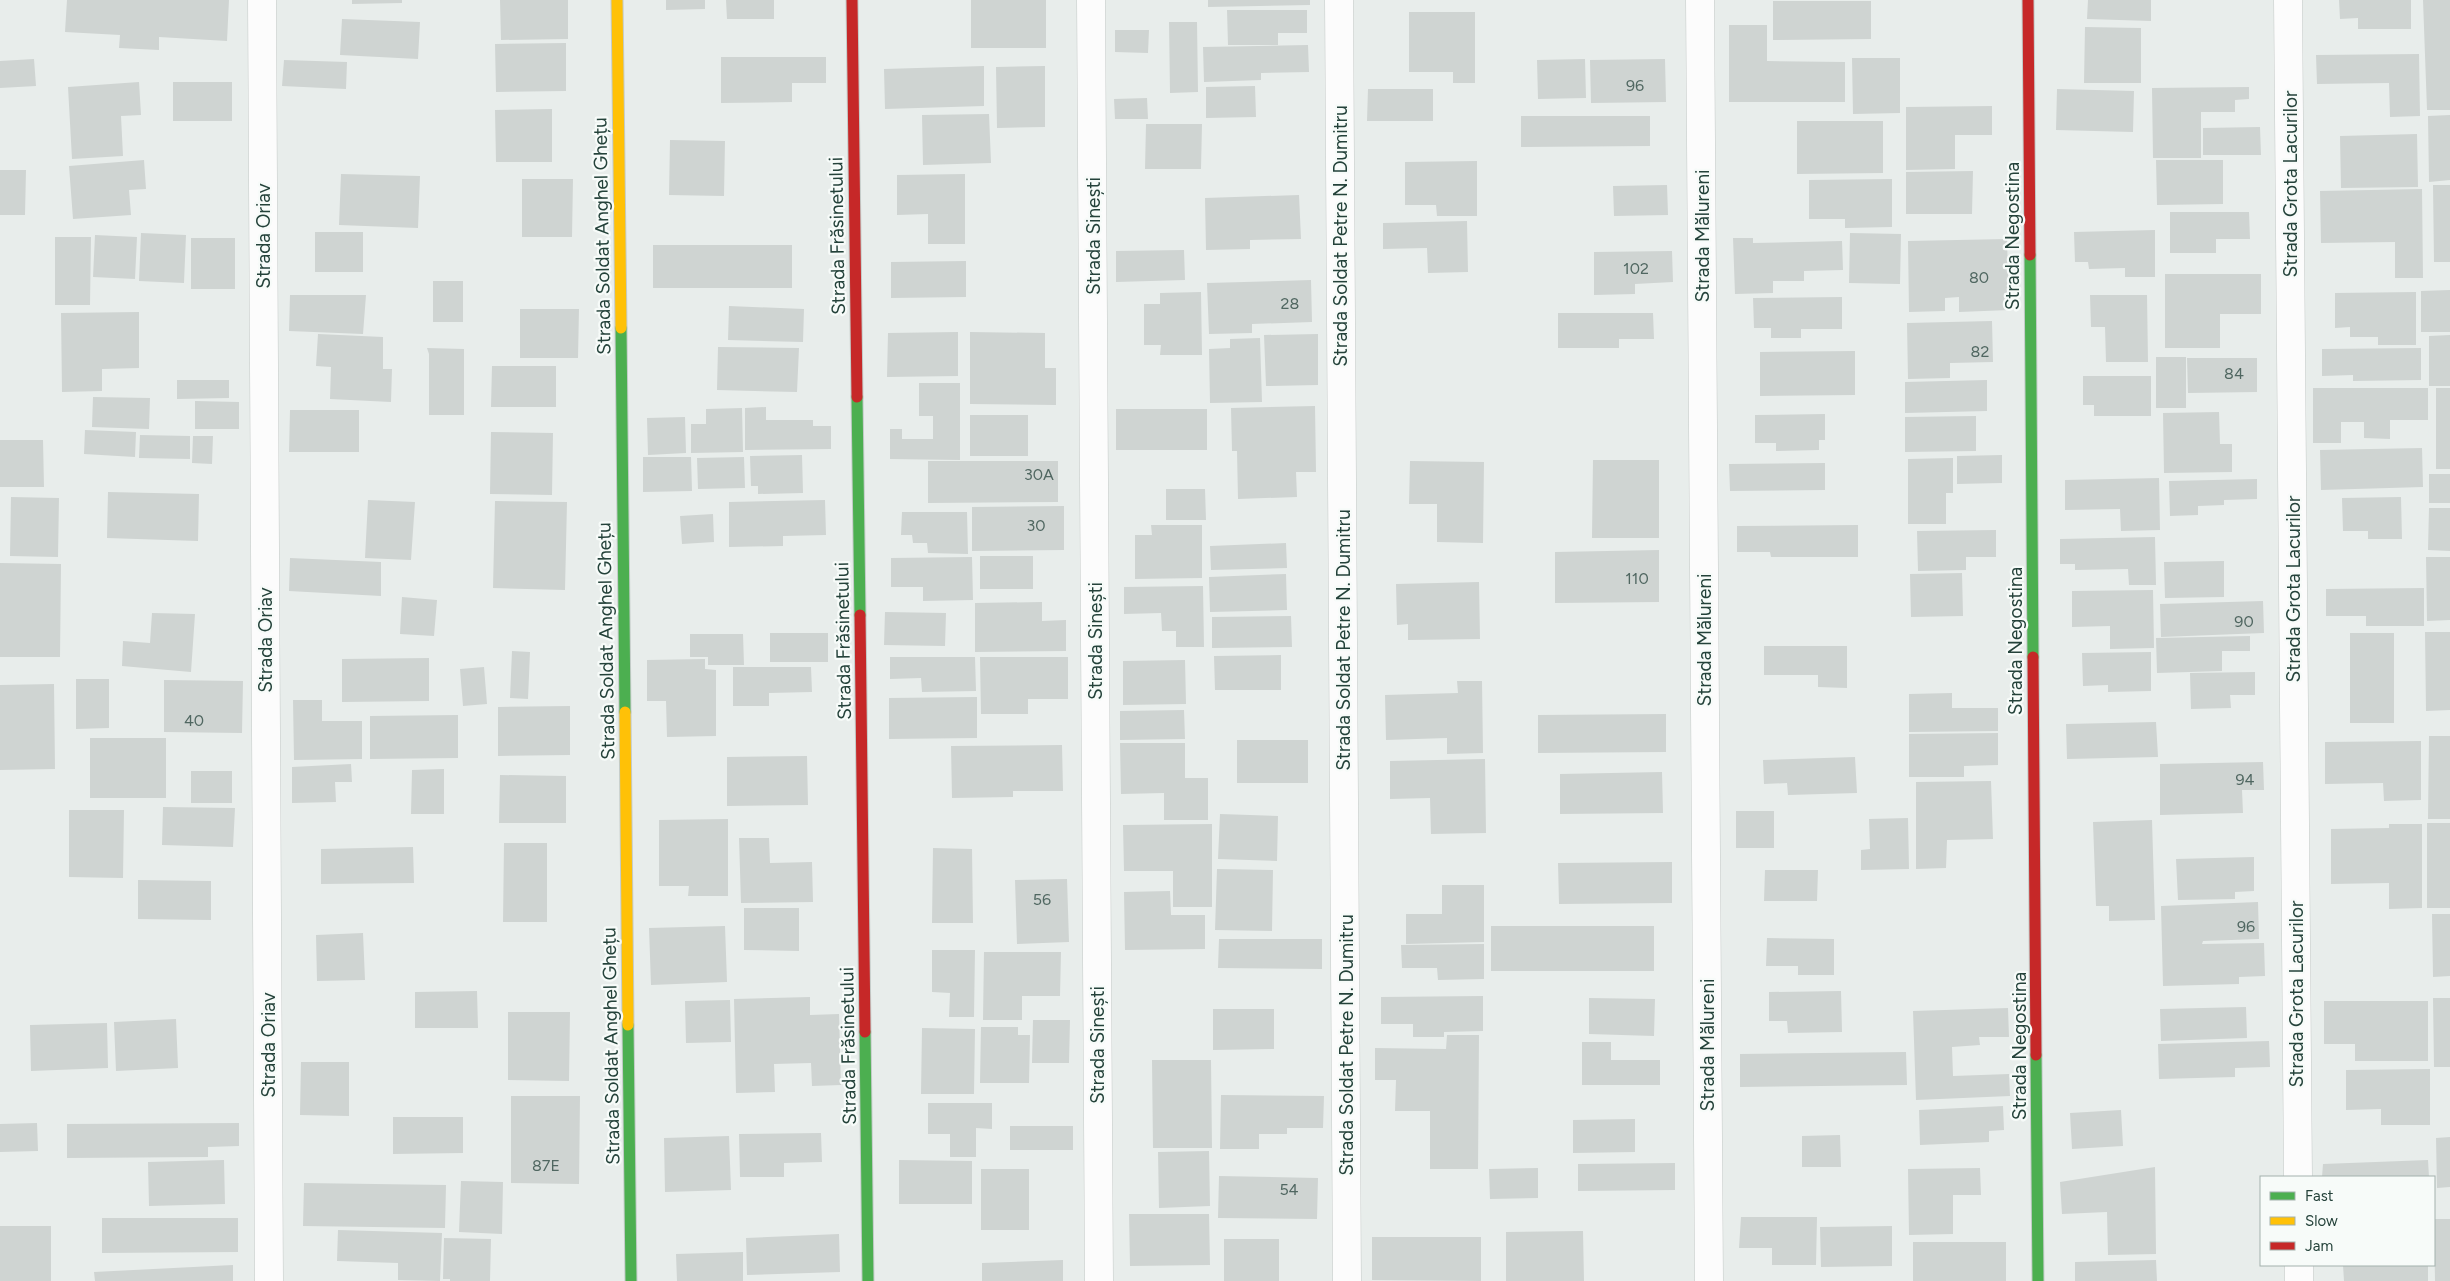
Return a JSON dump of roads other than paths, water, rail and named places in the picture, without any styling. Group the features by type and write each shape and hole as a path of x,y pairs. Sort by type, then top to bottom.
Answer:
{"street":[{"name":"Strada Oriav","path":"262,0 269,1281"},
{"name":"Strada Soldat Anghel Ghețu","path":"617,0 631,1281"},
{"name":"Strada Frăsinetului","path":"852,0 868,1281"},
{"name":"Strada Sinești","path":"1091,0 1099,1281"},
{"name":"Strada Soldat Petre N. Dumitru","path":"1339,0 1347,1281"},
{"name":"Strada Mălureni","path":"1700,0 1709,1281"},
{"name":"Strada Negostina","path":"2028,0 2038,1281"},
{"name":"Strada Grota Lacurilor","path":"2288,0 2298,1176"},
{"path":"2298,1266 2299,1281"}]}
